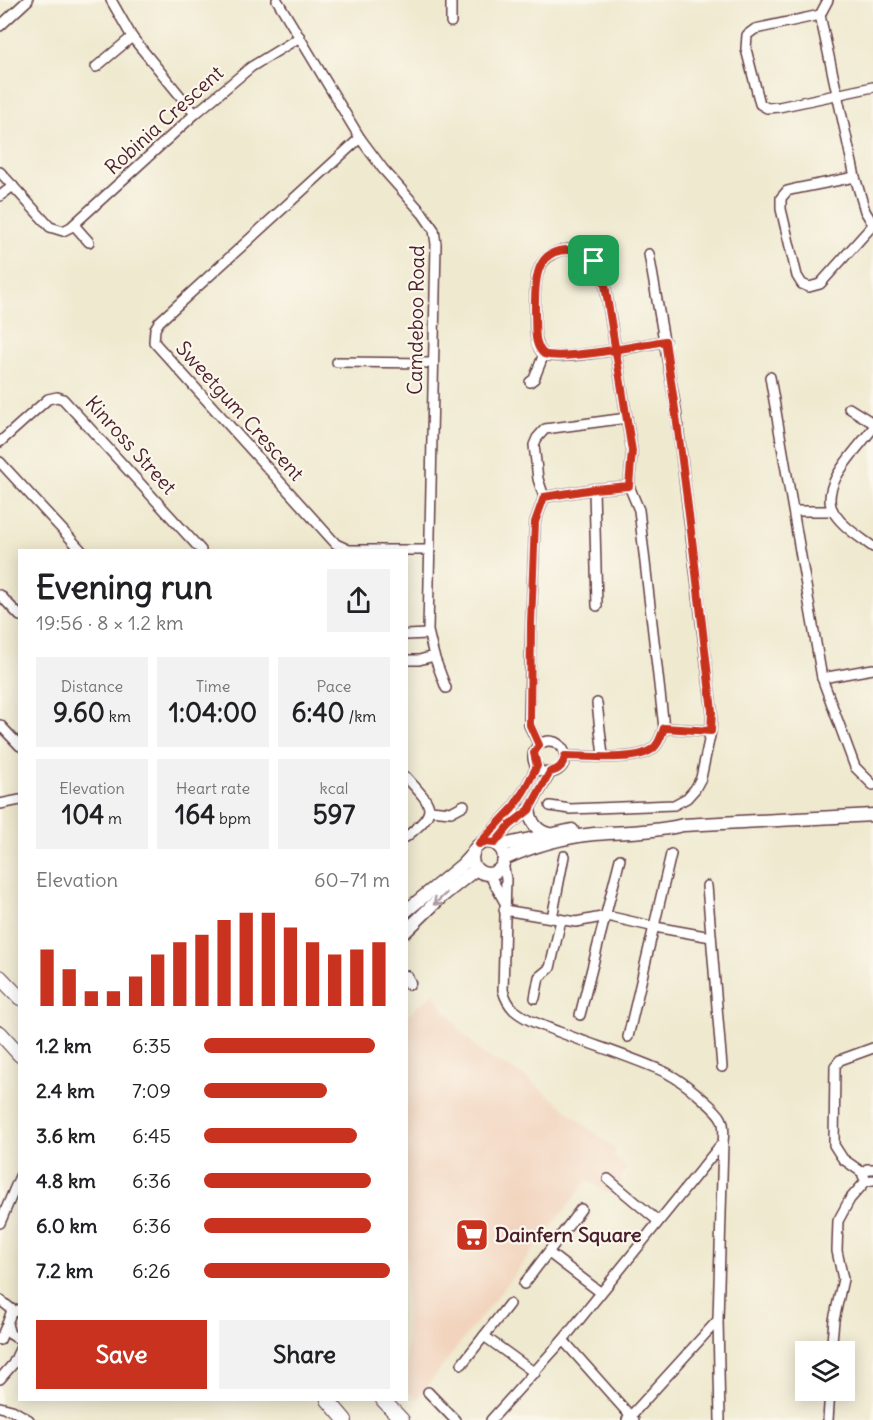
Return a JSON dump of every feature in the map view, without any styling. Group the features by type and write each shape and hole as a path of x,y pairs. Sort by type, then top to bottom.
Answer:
{"main road":[{"path":"0,977 18,996"},
{"path":"0,1033 18,1053"},
{"path":"329,1401 345,1420"},
{"path":"384,1401 402,1420"}],"street":[{"path":"0,26 28,0"},
{"path":"111,0 132,37 195,114"},
{"name":"Camdeboo Road","path":"277,0 360,138 382,169 423,214 434,230 436,244 429,634 434,656 446,688"},
{"path":"451,0 451,22"},
{"path":"828,0 820,15 855,177 865,211 873,225 820,284 809,287 802,284 797,276 781,209 781,198 787,191 855,177"},
{"path":"820,15 750,31 746,38 746,49 758,101 763,107 779,107 873,87"},
{"path":"96,67 132,37"},
{"name":"Robinia Crescent","path":"13,186 50,227 63,231 74,225 195,114 251,67 300,37"},
{"name":"Sweetgum Crescent","path":"347,549 336,544 154,342 155,329 159,322 360,138"},
{"path":"0,172 13,186 0,196"},
{"path":"74,225 89,242"},
{"path":"565,756 638,755 650,751 660,739 664,728 639,510 629,486 632,451 616,349 605,285 600,268 588,255 576,250 562,250 545,258 535,283 537,343 544,354 555,357 616,349 665,341"},
{"path":"550,806 570,809 674,805 687,798 698,784 711,731 712,711 676,410 649,254"},
{"path":"530,382 534,379 544,354"},
{"path":"337,362 433,363"},
{"path":"770,376 822,678 855,767 873,785"},
{"name":"Kinross Street","path":"0,442 48,399 57,397 63,399 200,549"},
{"path":"849,408 873,423"},
{"path":"539,745 530,725 531,623 535,522 544,497 535,461 534,445 541,432 554,426 627,418"},
{"path":"873,428 832,483 830,489 833,511 848,529 873,548"},
{"path":"0,462 80,549"},
{"path":"544,497 629,486"},
{"path":"594,489 597,606"},
{"path":"794,511 833,511"},
{"name":"Sweetgum Crescent","path":"408,550 430,550"},
{"path":"0,595 18,614"},
{"path":"408,635 429,634"},
{"path":"408,660 434,656"},
{"path":"822,678 873,669"},
{"path":"597,704 603,756"},
{"path":"0,725 18,744"},
{"path":"664,728 711,731"},
{"path":"549,741 556,742 563,749 565,756 562,765 555,771 541,770 537,766 534,753 539,745 549,741"},
{"path":"408,909 462,865 512,809 537,766"},
{"path":"496,845 510,825 529,810 550,772"},
{"path":"408,779 427,801 430,810 428,819 408,835"},
{"path":"0,804 18,800"},
{"path":"430,810 451,812 464,805"},
{"path":"529,810 533,824 542,832 549,834"},
{"path":"683,825 670,823 606,826 549,834 496,845 484,842 476,849 472,861 476,869 489,874 498,871 504,861 537,846 592,834 666,829 683,825 873,815"},
{"path":"496,845 503,852 506,879 503,990 506,1000 529,1020 627,1056 673,1077 720,1114 725,1127 718,1320 720,1420"},
{"path":"628,1038 671,854"},
{"path":"535,998 539,977 550,968 564,856"},
{"path":"580,1015 620,859"},
{"path":"408,929 440,898 476,869"},
{"path":"489,874 504,906"},
{"path":"707,885 722,1067"},
{"path":"504,906 576,922 607,916 711,937"},
{"path":"408,940 418,920"},
{"path":"867,1178 843,1159 834,1145 835,1066 840,1060 873,1048"},
{"path":"491,1420 563,1340 723,1142"},
{"path":"832,1341 843,1279 837,1251 838,1221 850,1199 867,1178 867,1169 873,1169"},
{"path":"608,1179 658,1221"},
{"path":"0,1223 18,1181"},
{"path":"524,1284 581,1209"},
{"path":"549,1253 600,1292"},
{"path":"0,1300 17,1310 4,1320 0,1340"},
{"path":"462,1364 509,1304"},
{"path":"4,1320 10,1334 18,1339"},
{"path":"563,1340 631,1419 718,1320"},
{"path":"484,1336 535,1373"},
{"path":"0,1379 13,1364 18,1353"},
{"path":"428,1392 454,1420"},
{"path":"828,1420 829,1401"},
{"path":"0,1407 12,1410 28,1420"}],"shaded area":[{"name":"Dainfern Square","path":"434,993 444,1012 453,1016 452,1018 461,1031 484,1055 523,1075 616,1150 613,1156 627,1168 618,1186 615,1184 608,1194 588,1180 417,1399 408,1391 408,1014"}],"place":[{"name":"Dainfern Square","path":"472,1235"}],"route":[{"path":"594,261 588,255 576,250 562,250 545,258 535,283 537,343 544,354 555,357 616,349 665,341 696,570 712,711 711,731 664,728 655,746 650,751 638,755 565,756 559,769 550,772 529,810 510,825 495,843 479,844 512,809 537,766 534,753 539,745 530,725 531,623 535,522 544,497 629,486 632,451 616,349 605,285 600,268 594,261"}]}
